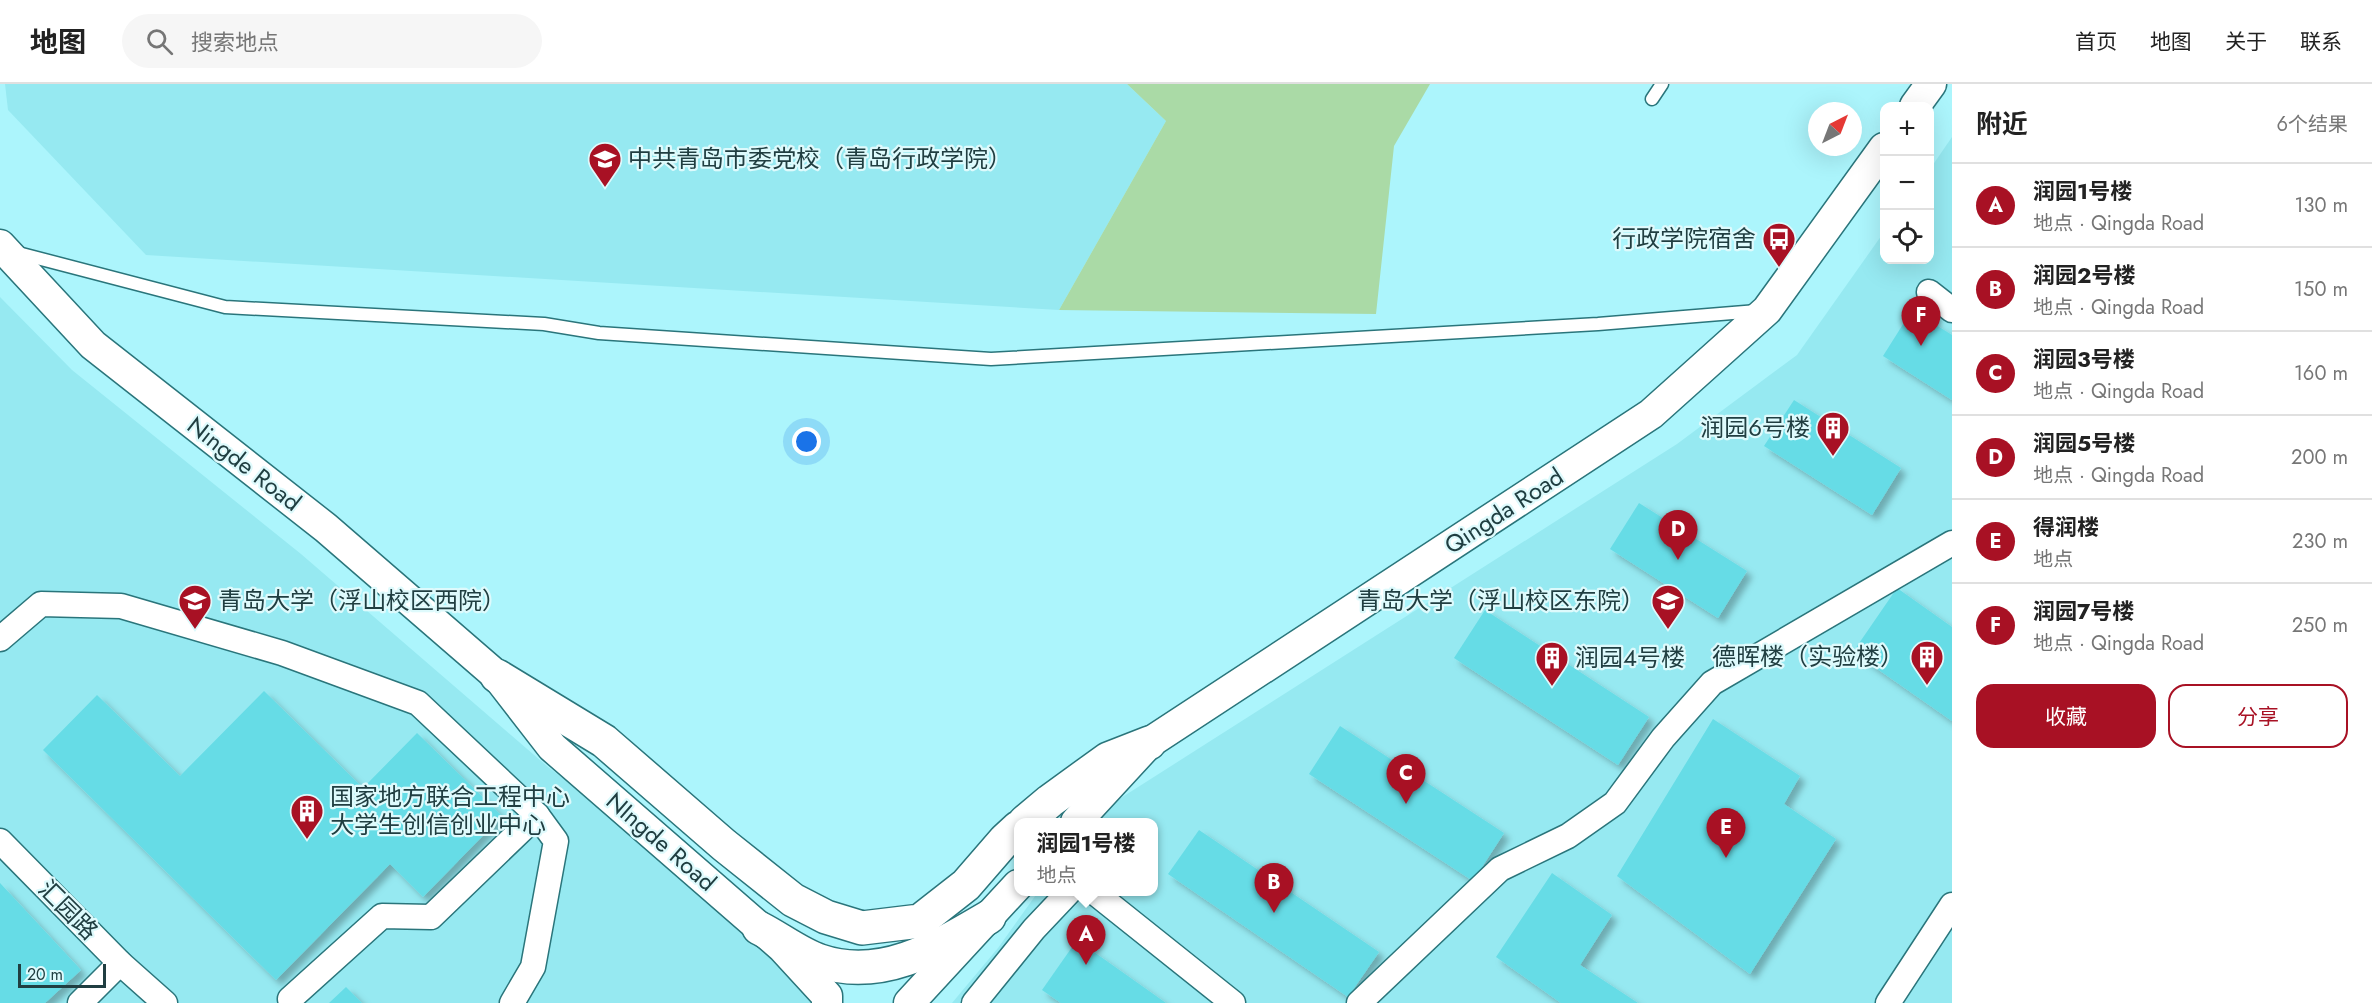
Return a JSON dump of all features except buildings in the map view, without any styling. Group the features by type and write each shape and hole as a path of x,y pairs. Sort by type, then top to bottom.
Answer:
{"main road":[{"path":"497,676 604,741 784,894 826,917 862,928 920,921 966,885 1014,832"},
{"path":"1030,818 1108,759 1149,743"},
{"path":"759,928 820,961 857,968 888,966 931,949 989,917"}],"street":[{"path":"1918,102 1931,84"},
{"name":"Qingda Road","path":"1080,818 1149,743 1651,414 1767,310 1880,154"},
{"name":"Ningde Road","path":"1,247 93,345 326,528 497,676"},
{"path":"1929,292 1952,310"},
{"path":"1359,1003 1500,869 1568,836 1615,803 1663,738 1712,683 1952,543"},
{"path":"0,639 41,604 121,606 282,653 418,703 537,815 556,842 533,967 512,1003"},
{"name":"NIngde Road","path":"497,676 552,747 783,948 827,996 827,1003"},
{"path":"290,999 382,916 431,917 537,815"},
{"name":"汇园路","path":"0,841 120,963 165,1003"},
{"path":"909,1003 1014,889"},
{"path":"974,1003 1034,929 1064,896"},
{"path":"1100,896 1233,1003"},
{"path":"1888,1003 1952,905"},
{"path":"80,1003 120,963"}],"lane":[{"path":"1652,99 1662,84"},
{"path":"1,247 225,307 544,324 599,333 991,359 1586,325 1767,310"}],"shaded area":[{"name":"中共青岛市委党校（青岛行政学院）","path":"5,84 1127,84 1166,121 1059,310 146,255 8,110"},
{"name":"青岛大学（浮山校区东院）","path":"1952,137 1952,1003 952,1003 998,948 1035,896 1158,896 1158,818 1091,817 1677,444 1797,355 1880,238 1880,264 1934,264 1934,163"},
{"name":"青岛大学（浮山校区西院）","path":"0,297 72,370 301,554 548,767 610,813 780,952 815,1003 0,1003"}],"green space":[{"path":"1127,84 1430,84 1394,146 1376,314 1059,310 1166,121"}],"place":[{"name":"中共青岛市委党校（青岛行政学院）","path":"605,188"},
{"name":"行政学院宿舍","path":"1779,268"},
{"name":"润园7号楼","path":"1921,346"},
{"name":"润园6号楼","path":"1833,457"},
{"name":"润园5号楼","path":"1678,560"},
{"name":"青岛大学（浮山校区西院）","path":"195,630"},
{"name":"青岛大学（浮山校区东院）","path":"1668,630"},
{"name":"德晖楼（实验楼）","path":"1927,686"},
{"name":"润园4号楼","path":"1552,687"},
{"name":"润园3号楼","path":"1406,804"},
{"name":"国家地方联合工程中心 大学生创信创业中心","path":"307,840"},
{"name":"得润楼","path":"1726,858"},
{"name":"润园2号楼","path":"1274,913"},
{"name":"润园1号楼","path":"1086,965"}]}
